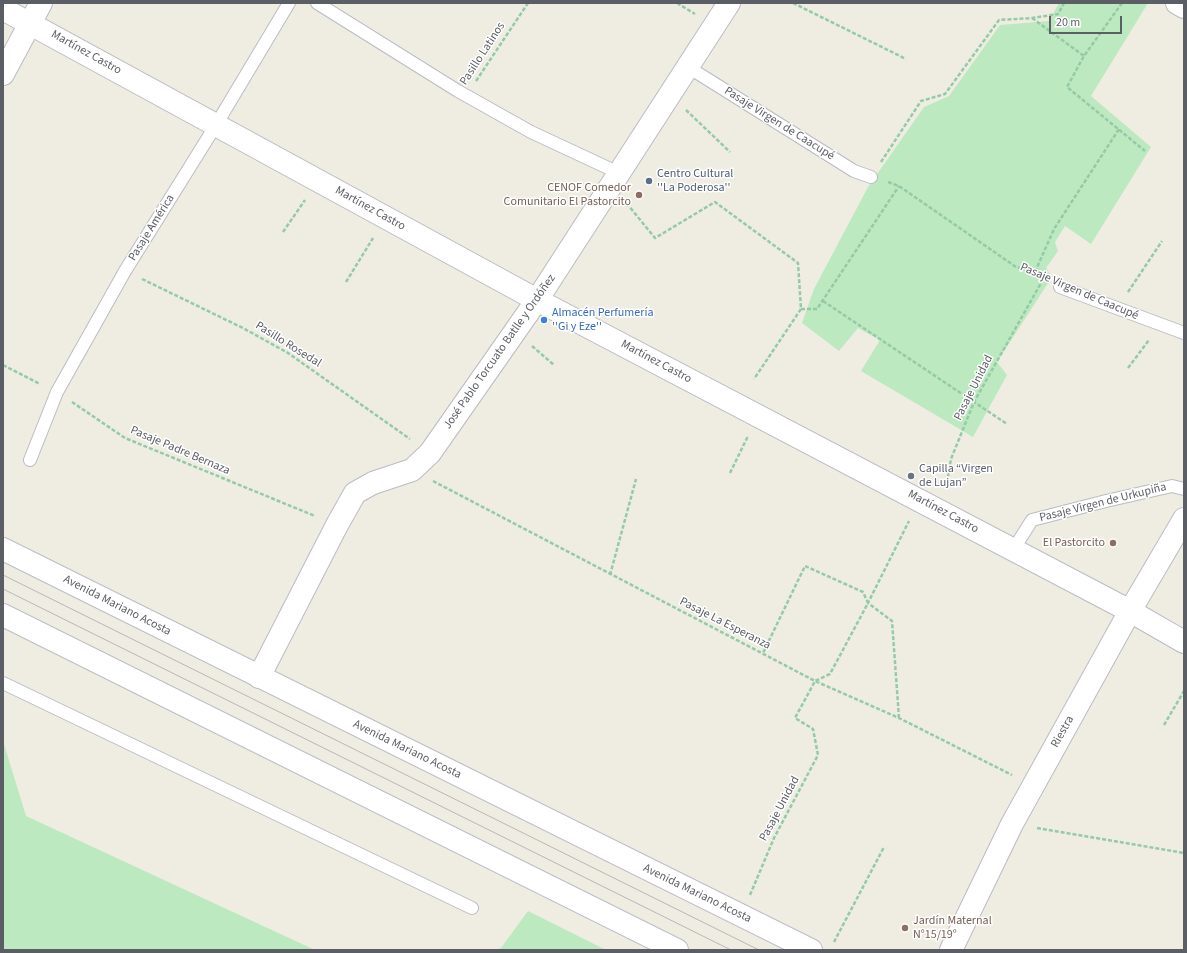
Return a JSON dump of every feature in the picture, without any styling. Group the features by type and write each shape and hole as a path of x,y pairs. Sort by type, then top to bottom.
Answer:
{"street":[{"path":"3,74 41,3"},
{"name":"José Pablo Torcuato Batlle y Ordóñez","path":"259,677 355,493 373,483 412,470 430,453 537,300 729,3"},
{"path":"1177,3 1184,7"},
{"name":"Martínez Castro","path":"3,9 537,300 1130,611 1184,642"},
{"name":"Riestra","path":"951,950 1012,824 1130,611 1184,519"},
{"name":"Avenida Mariano Acosta","path":"3,549 812,950"},
{"path":"3,615 677,950"}],"lane":[{"name":"Pasaje América","path":"30,460 57,392 125,271 289,3"},
{"path":"317,3 467,96 531,132 619,173"},
{"name":"Pasaje Virgen de Caacupé","path":"688,67 854,171 871,177"},
{"name":"Pasaje Virgen de Caacupé","path":"1060,287 1184,334"},
{"name":"Pasaje Virgen de Urkupiña","path":"1013,550 1032,520 1172,486 1184,489"},
{"path":"3,683 472,908"}],"path":[{"name":"Pasillo Latinos","path":"467,96 528,3"},
{"path":"793,3 906,59"},
{"path":"871,177 921,101 945,94 999,20 1032,18 1058,14 1064,3"},
{"path":"1122,3 1084,56 1067,87 1145,151"},
{"path":"1032,18 1084,56"},
{"path":"670,95 730,152"},
{"path":"1035,272 1054,229 1119,129"},
{"path":"283,232 319,180"},
{"name":"Pasaje Virgen de Caacupé","path":"823,300 900,186 1016,267 1035,272 1060,287"},
{"path":"591,217 628,205 655,238 715,202 798,263 801,309 754,379"},
{"path":"346,282 386,217"},
{"path":"1117,309 1162,241"},
{"name":"Pasillo Rosedal","path":"125,271 243,328 288,354 430,453"},
{"name":"Pasaje Unidad","path":"946,514 945,498 951,459 974,402 1044,278"},
{"path":"801,309 817,309 823,300 1007,424"},
{"path":"1128,368 1160,326"},
{"path":"515,332 554,365"},
{"name":"Pasaje Padre Bernaza","path":"3,365 57,392 125,438 337,526"},
{"path":"730,473 758,416"},
{"name":"Pasaje La Esperanza","path":"412,470 815,681 899,718 1034,785"},
{"path":"610,574 636,479"},
{"path":"815,681 830,674 868,603 919,500"},
{"path":"762,654 805,566 863,592 868,603 892,620 899,718"},
{"name":"Pasaje Unidad","path":"741,915 774,838 818,755 813,729 795,718 815,681"},
{"path":"1164,725 1184,691"},
{"path":"1012,824 1184,853"},
{"path":"834,943 884,847"}],"green space":[{"path":"1059,3 1148,3 1091,96 1151,147 1091,244 1065,226 1055,242 1058,251 1046,268 1052,277 997,362 1007,375 973,437 861,371 880,340 858,328 839,351 802,323 814,289 868,187 924,107 949,96 1000,25 1049,21"},
{"path":"3,743 26,816 315,950 3,950"},
{"path":"528,911 606,950 495,950 501,948"}],"tram line":[{"path":"3,575 759,950"},
{"path":"3,589 731,950"}],"place":[{"name":"Centro Cultural ''La Poderosa''","path":"649,181"},
{"name":"CENOF Comedor Comunitario El Pastorcito","path":"639,195"},
{"name":"Almacén Perfumería ''Gi y Eze''","path":"544,320"},
{"name":"Capilla “Virgen de Lujan”","path":"911,476"},
{"name":"El Pastorcito","path":"1113,543"},
{"name":"Jardín Maternal N°15/19°","path":"905,928"}]}
